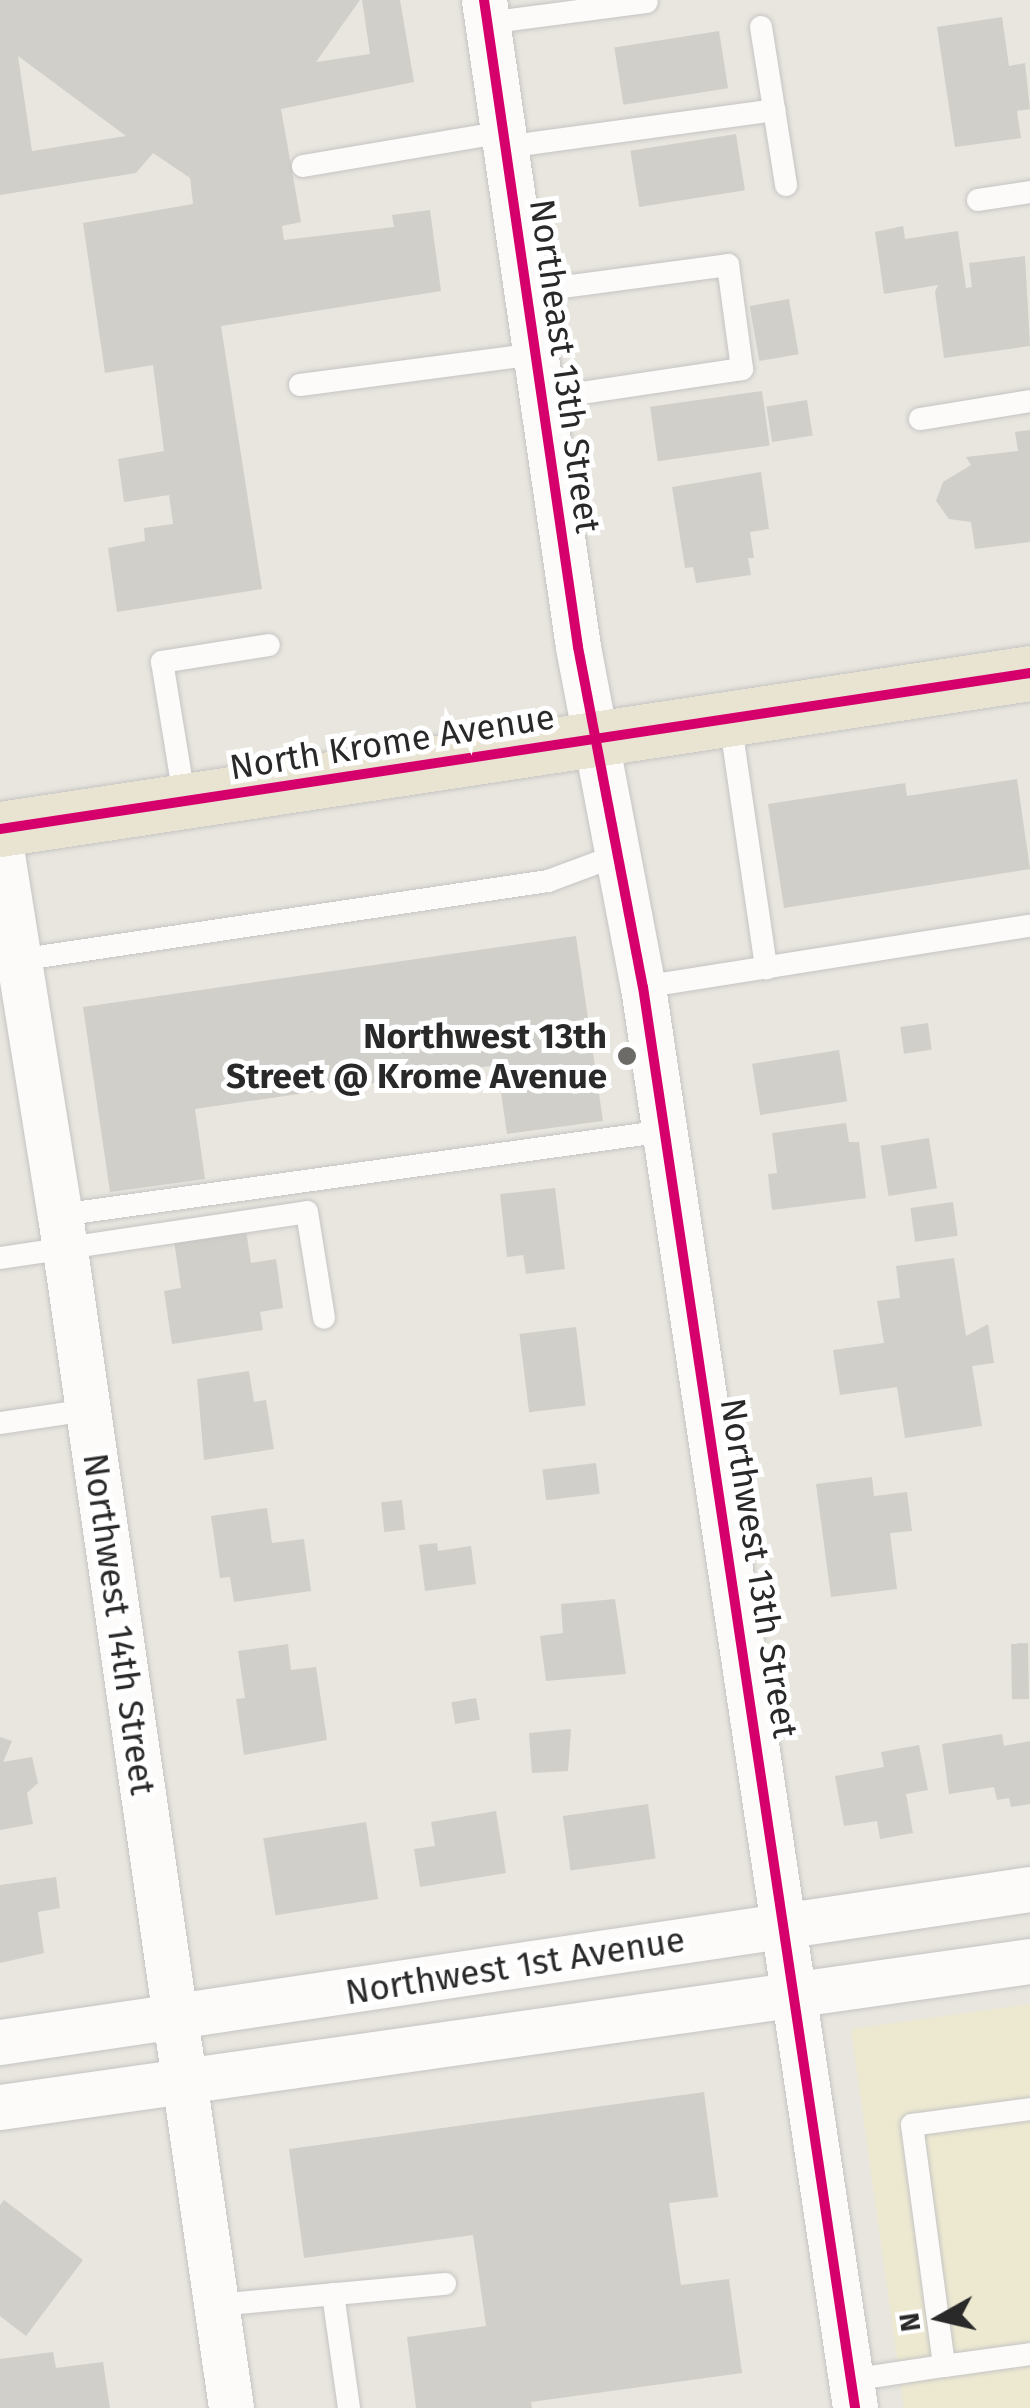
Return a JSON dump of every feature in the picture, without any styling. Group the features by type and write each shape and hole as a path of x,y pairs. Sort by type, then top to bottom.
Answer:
{"highway":[{"name":"North Krome Avenue","path":"0,829 598,738 1029,681"}],"street":[{"name":"Northeast 13th Street","path":"486,12 578,647 598,738"},
{"name":"Northwest 13th Street","path":"598,738 643,987 853,2394"},
{"name":"Northwest 14th Street","path":"0,842 62,1232 232,2408"},
{"name":"Northwest 1st Avenue","path":"0,2042 1030,1889"},
{"name":"Northwest 1st Avenue","path":"0,2107 1030,1961"}],"lane":[{"path":"486,12 646,2"},
{"path":"761,27 786,185"},
{"path":"303,166 774,110"},
{"path":"978,200 1030,192"},
{"path":"526,292 728,265 742,370 542,400"},
{"path":"300,385 535,354"},
{"path":"920,419 1030,400"},
{"path":"185,802 162,662 269,645"},
{"path":"730,720 766,968"},
{"path":"18,960 548,881 618,856"},
{"path":"643,987 1030,926"},
{"path":"0,1258 62,1232 665,1131"},
{"path":"62,1232 307,1212 324,1318"},
{"path":"0,1423 88,1410"},
{"path":"944,2366 912,2124 1030,2108"},
{"path":"217,2305 445,2284"},
{"path":"333,2294 350,2408"},
{"path":"853,2394 944,2366 1030,2354"}],"shaded area":[{"path":"1030,2004 1030,2408 904,2408 851,2029"}],"building":[{"path":"0,0 360,0 316,62 370,54 362,0 400,0 414,82 281,109 301,222 282,226 284,240 394,227 392,215 430,210 441,291 221,326 262,589 117,612 108,548 145,541 144,528 173,524 169,495 124,502 118,459 164,451 153,365 105,373 83,223 193,204 190,178 153,153 136,173 0,195","holes":["18,56 126,136 32,151"]},
{"path":"1002,17 1009,66 1025,63 1030,109 1017,111 1021,138 955,147 937,27"},
{"path":"719,31 728,88 623,105 614,48"},
{"path":"736,134 745,190 639,207 630,151"},
{"path":"903,226 905,239 958,231 966,288 972,287 969,263 1025,256 1030,346 944,358 935,292 938,285 884,294 875,232"},
{"path":"789,299 799,354 759,361 750,306"},
{"path":"762,391 770,445 658,461 650,407"},
{"path":"807,400 813,436 772,442 767,406"},
{"path":"1030,430 1030,542 975,549 971,522 949,519 936,501 943,482 971,465 966,457 1018,451 1015,432"},
{"path":"761,472 769,529 750,532 754,558 748,558 751,575 696,583 693,567 685,568 672,487"},
{"path":"1017,779 1030,869 784,908 768,804 905,783 907,796"},
{"path":"576,936 603,1121 507,1134 497,1065 195,1109 205,1179 110,1192 83,1007"},
{"path":"928,1023 932,1050 904,1054 900,1027"},
{"path":"839,1050 847,1101 760,1115 752,1064"},
{"path":"846,1123 849,1142 859,1142 866,1198 772,1210 768,1174 777,1173 772,1133"},
{"path":"929,1138 937,1188 889,1196 881,1146"},
{"path":"555,1188 565,1269 526,1274 523,1255 507,1257 500,1194"},
{"path":"953,1202 958,1236 915,1242 910,1208"},
{"path":"246,1230 251,1263 276,1259 283,1308 260,1312 263,1330 172,1344 164,1291 181,1288 174,1241"},
{"path":"954,1258 966,1336 988,1324 994,1363 972,1366 982,1426 905,1438 897,1387 840,1395 833,1350 884,1343 877,1301 900,1298 896,1266"},
{"path":"576,1327 586,1405 529,1412 519,1334"},
{"path":"249,1371 254,1402 266,1400 274,1449 204,1460 197,1379"},
{"path":"596,1463 600,1494 546,1500 542,1470"},
{"path":"872,1477 874,1496 907,1492 912,1531 890,1533 897,1589 831,1597 816,1484"},
{"path":"402,1500 405,1530 384,1532 381,1502"},
{"path":"267,1508 272,1543 304,1539 311,1591 234,1602 230,1577 220,1578 211,1516"},
{"path":"437,1543 438,1551 471,1546 476,1584 425,1591 419,1545"},
{"path":"615,1599 626,1674 546,1681 540,1636 563,1633 561,1604"},
{"path":"1011,1643 1028,1643 1029,1699 1012,1699"},
{"path":"288,1644 291,1670 316,1667 327,1740 244,1755 236,1699 245,1698 238,1651"},
{"path":"476,1698 480,1720 455,1724 451,1702"},
{"path":"571,1729 568,1771 532,1773 529,1733"},
{"path":"1002,1734 1004,1746 1030,1741 1030,1804 1011,1807 1009,1798 997,1800 994,1787 949,1794 942,1744"},
{"path":"0,1737 12,1741 3,1762 32,1757 38,1783 27,1793 33,1824 0,1830"},
{"path":"919,1745 928,1790 906,1794 913,1833 880,1839 877,1821 844,1826 835,1776 884,1767 881,1752"},
{"path":"648,1804 656,1858 570,1870 563,1816"},
{"path":"496,1811 506,1873 420,1887 414,1849 435,1846 431,1822"},
{"path":"366,1822 378,1899 275,1915 263,1838"},
{"path":"56,1877 60,1908 38,1912 44,1953 0,1963 0,1885"},
{"path":"704,2092 718,2197 669,2203 681,2285 729,2279 742,2373 531,2402 532,2408 416,2408 407,2337 486,2326 473,2235 304,2258 289,2149"},
{"path":"4,2200 83,2260 26,2336 0,2316 0,2205"},
{"path":"53,2352 56,2368 103,2362 110,2408 0,2408 0,2359"}],"cycle path":[{"path":"484,0 578,647 643,987 855,2408"},
{"path":"0,829 1030,673"}],"place":[{"name":"Northwest 13th Street @ Krome Avenue","path":"627,1056"}]}
